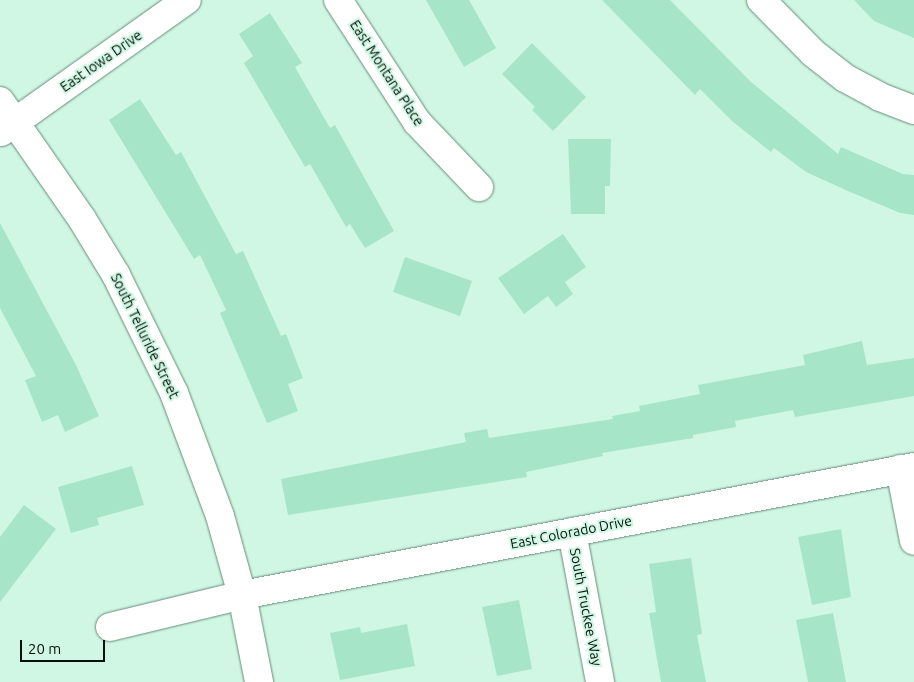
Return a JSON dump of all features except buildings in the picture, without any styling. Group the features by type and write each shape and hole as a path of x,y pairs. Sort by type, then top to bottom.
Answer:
{"street":[{"name":"East Iowa Drive","path":"5,119 187,0"},
{"name":"East Montana Place","path":"338,0 417,122 479,187"},
{"path":"761,0 813,53 845,78 880,98 914,110"},
{"name":"South Telluride Street","path":"5,119 82,219 146,333 198,454 242,595 259,682"},
{"name":"East Colorado Drive","path":"242,595 907,468 914,542"},
{"name":"South Truckee Way","path":"572,532 600,682"},
{"path":"110,627 242,595"}]}
